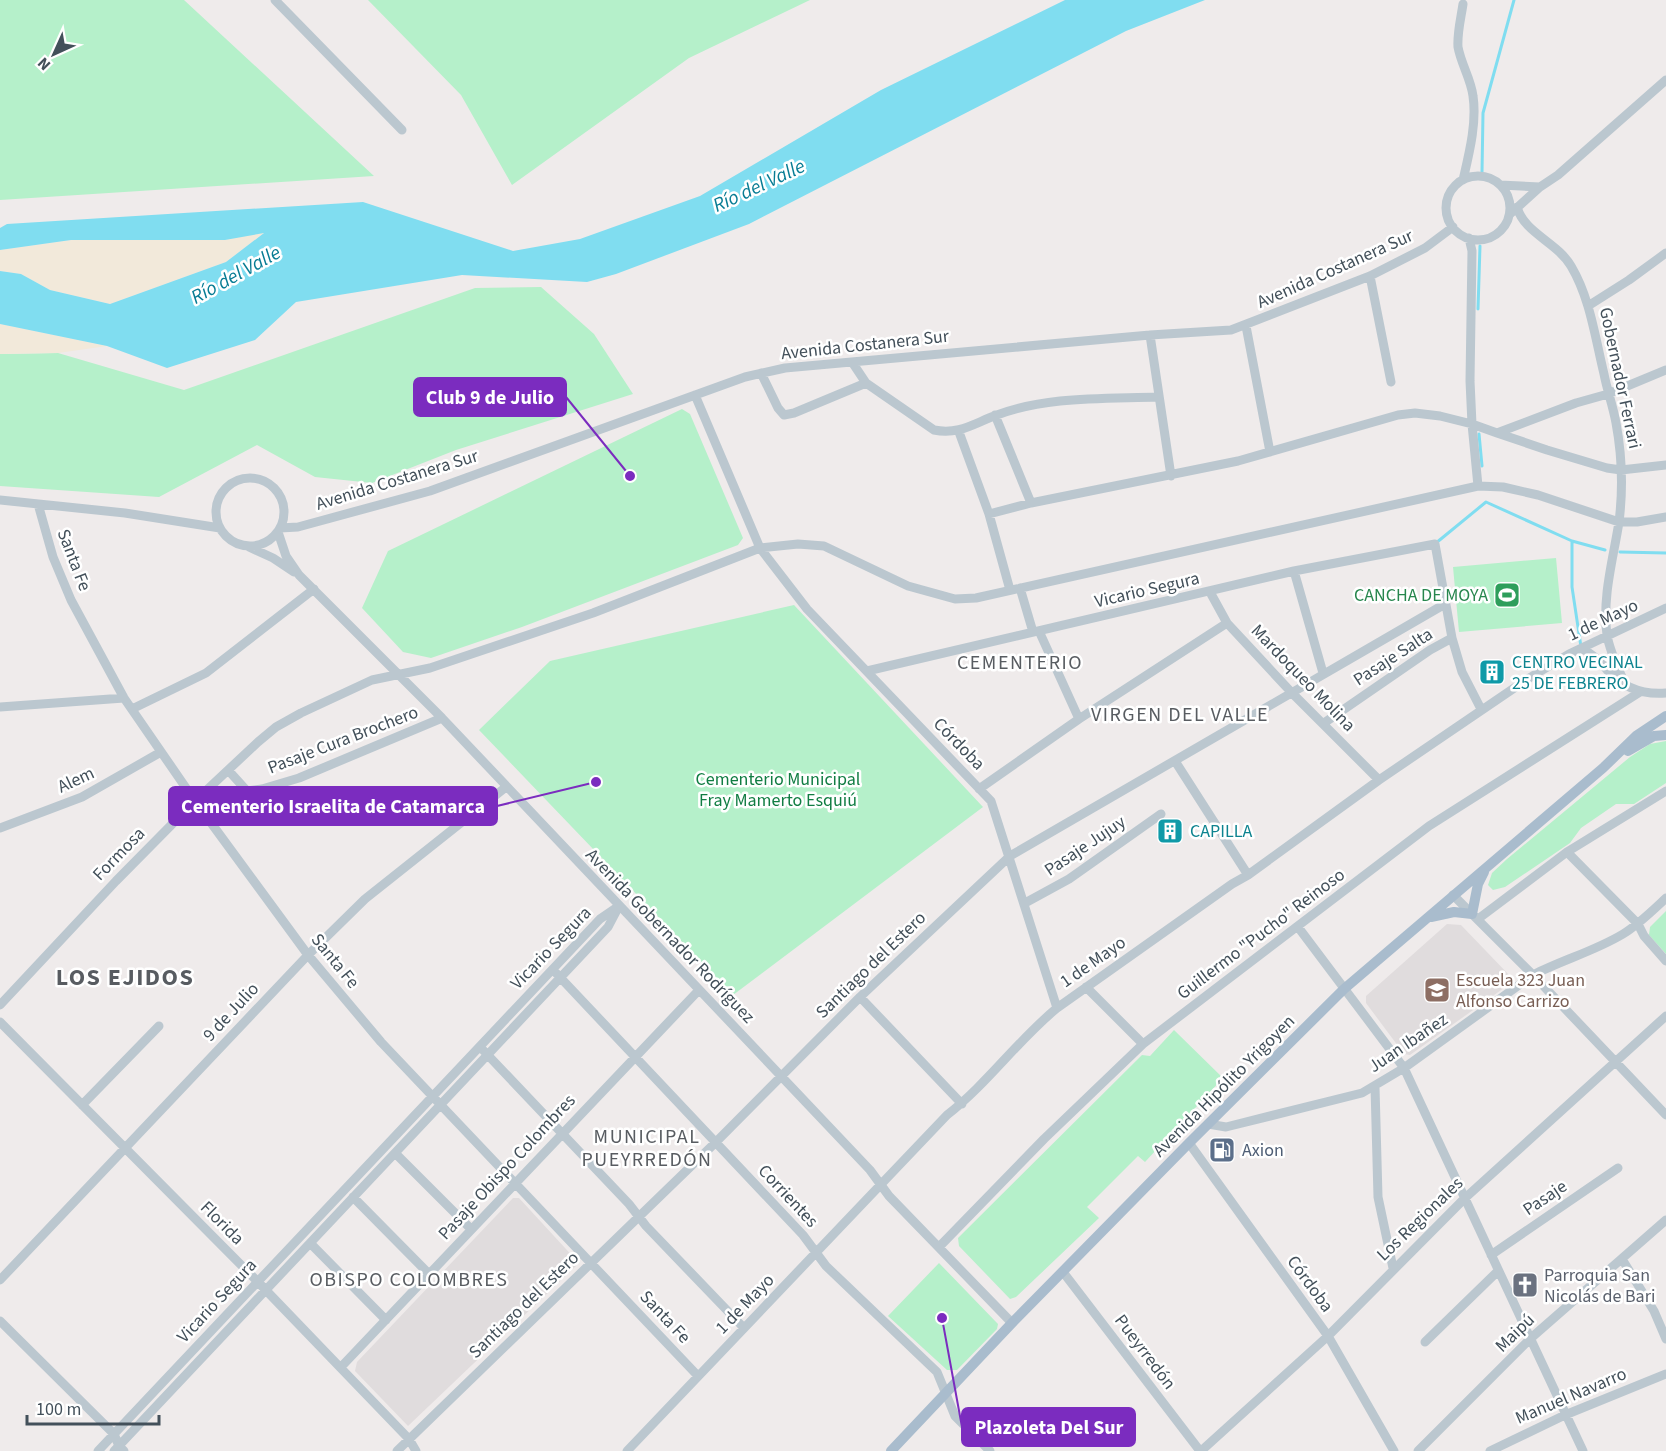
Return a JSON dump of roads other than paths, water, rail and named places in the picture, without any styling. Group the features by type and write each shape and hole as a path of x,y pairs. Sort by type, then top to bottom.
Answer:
{"main road":[{"name":"Avenida Hipólito Yrigoyen","path":"891,1451 1188,1143 1344,989 1603,768 1636,736 1666,716"},
{"name":"Avenida Hipólito Yrigoyen","path":"1603,768 1641,742 1653,736 1666,735"},
{"path":"1422,922 1437,915 1455,912 1475,917 1478,884 1487,867"}],"street":[{"path":"275,0 402,130"},
{"path":"1463,4 1458,38 1459,49 1473,93 1474,105 1469,156 1463,180"},
{"path":"1540,187 1500,185 1482,177 1469,178 1453,189 1447,201 1447,215 1453,227 1469,238 1482,240 1495,236 1517,207 1558,175 1666,80"},
{"path":"1500,185 1508,195 1510,214"},
{"name":"Gobernador Ferrari","path":"1517,207 1523,222 1564,254 1572,267 1588,306 1616,422 1621,470 1619,522 1608,582 1607,638 1626,686"},
{"name":"Avenida Costanera Sur","path":"279,530 298,527 430,491 761,373 785,368 1150,335 1220,332 1246,326 1370,276 1425,249 1453,227"},
{"path":"1469,238 1472,251 1470,381 1478,486"},
{"path":"1588,306 1666,253"},
{"path":"1370,276 1391,382"},
{"path":"1246,326 1270,452"},
{"path":"1150,335 1171,476"},
{"path":"852,362 866,383 934,430 959,432 995,415 1052,401 1158,397"},
{"path":"1497,433 1576,403 1608,394 1666,370"},
{"path":"761,373 778,408 784,415 866,383"},
{"name":"Córdoba","path":"695,395 760,548 807,609 991,801 1057,1008"},
{"path":"989,514 1032,503 1171,476 1270,452 1415,412 1472,424 1607,468 1621,470 1666,465"},
{"path":"995,415 1032,503"},
{"path":"959,432 1015,589 1079,719"},
{"path":"0,500 125,513 220,528 232,540 247,546 266,542 279,530 284,515 279,495 264,481 250,478 237,481 221,494 217,507 220,528"},
{"name":"Formosa","path":"0,1005 116,881 195,801 258,742 284,723 372,680 430,668 593,613 760,548 798,544 824,546 908,586 955,599 976,598 1478,486 1503,487 1538,495 1619,522"},
{"name":"Santa Fe","path":"38,504 53,556 71,600 124,698 195,801 308,955 381,1042 698,1376"},
{"path":"1619,522 1637,522 1666,517"},
{"name":"Avenida Gobernador Rodríguez","path":"279,530 286,556 299,575"},
{"name":"Vicario Segura","path":"867,671 1294,572 1435,544 1445,604"},
{"name":"Avenida Gobernador Rodríguez","path":"247,546 273,558 299,575 399,674 870,1170 890,1196 1012,1323"},
{"path":"1294,572 1323,673"},
{"path":"132,710 206,673 314,589"},
{"name":"Mardoqueo Molina","path":"1210,592 1227,623 1292,693 1379,780"},
{"path":"1445,604 1462,672 1481,709"},
{"name":"Santiago del Estero","path":"397,1451 716,1142 860,997 1010,856 1445,604"},
{"name":"1 de Mayo","path":"627,1451 947,1115 962,1104 1032,1029 1057,1008 1481,709 1547,666 1666,608"},
{"path":"979,789 1079,719 1227,623"},
{"name":"Pasaje Salta","path":"1324,723 1430,650 1452,638"},
{"path":"1581,649 1594,656 1615,679 1626,686 1649,694 1666,693"},
{"name":"Guillermo \"Pucho\" Reinoso","path":"939,1247 1044,1139 1143,1044 1429,826 1641,692"},
{"path":"0,706 124,698"},
{"name":"Pasaje Cura Brochero","path":"228,770 248,790 262,789 298,778 442,718"},
{"name":"Alem","path":"0,828 82,797 161,752"},
{"path":"1175,761 1248,875"},
{"name":"9 de Julio","path":"0,1280 308,955 365,899 506,787"},
{"path":"1475,917 1567,852 1666,791"},
{"name":"Pasaje Jujuy","path":"1025,903 1069,879 1161,814"},
{"path":"1567,852 1638,924 1644,936 1666,961"},
{"path":"1453,895 1533,975 1666,1115"},
{"name":"Juan Ibañez","path":"1208,1124 1226,1127 1362,1093 1375,1087 1533,975 1621,935 1638,924 1666,898"},
{"name":"Vicario Segura","path":"98,1451 552,969 600,919 619,906"},
{"name":"Vicario Segura","path":"119,1449 309,1243 608,927 619,906"},
{"path":"1298,927 1404,1068 1583,1451"},
{"name":"Corrientes","path":"552,969 802,1235 826,1266 937,1372 955,1416 990,1451"},
{"path":"1086,987 1143,1044"},
{"name":"Pasaje Obispo Colombres","path":"341,1367 699,990"},
{"path":"860,997 962,1104"},
{"name":"Los Regionales","path":"1201,1451 1328,1336 1464,1199 1666,1016"},
{"name":"Florida","path":"0,1023 341,1367 409,1439 416,1451"},
{"path":"82,1105 159,1026"},
{"path":"479,1047 744,1328"},
{"path":"1375,1087 1378,1197 1394,1268"},
{"name":"Córdoba","path":"1188,1143 1328,1336 1394,1451"},
{"path":"394,1153 471,1229"},
{"name":"Pasaje","path":"1491,1255 1618,1168"},
{"path":"353,1197 429,1274"},
{"name":"Maipú","path":"1418,1451 1531,1338 1666,1220"},
{"path":"309,1243 386,1320"},
{"path":"1622,1259 1654,1311 1666,1339"},
{"path":"1425,1342 1498,1271"},
{"name":"Pueyrredón","path":"1064,1272 1201,1451"},
{"path":"0,1321 114,1434 119,1449"},
{"name":"Manuel Navarro","path":"1490,1451 1565,1415 1666,1374"}],"water":[{"name":"Río del Valle","path":"1065,0 1205,0 1126,31 749,224 616,274 587,282 462,275 296,302 255,340 167,368 107,346 0,324 0,271 21,274 50,290 110,304 226,262 264,233 225,240 71,240 0,250 0,228 7,224 363,202 513,251 580,239 700,196 881,90"}],"waterway":[{"path":"1482,172 1483,113 1514,0"},
{"path":"1478,309 1480,246"},
{"path":"1479,434 1482,466"},
{"path":"1436,543 1486,502 1572,541 1605,550"},
{"path":"1572,541 1572,587 1581,647"},
{"path":"1620,552 1666,553"}],"place":[{"name":"Club 9 de Julio","path":"630,476"},
{"name":"CANCHA DE MOYA","path":"1507,595"},
{"name":"CENTRO VECINAL 25 DE FEBRERO","path":"1492,672"},
{"name":"Cementerio Israelita de Catamarca","path":"596,782"},
{"name":"CAPILLA","path":"1170,831"},
{"name":"Escuela 323 Juan Alfonso Carrizo","path":"1437,990"},
{"name":"Axion","path":"1222,1150"},
{"name":"Parroquia San Nicolás de Bari","path":"1525,1285"},
{"name":"Plazoleta Del Sur","path":"942,1318"}],"district":[{"name":"CEMENTERIO","path":"1020,663"},
{"name":"VIRGEN DEL VALLE","path":"1180,715"},
{"name":"LOS EJIDOS","path":"125,977"},
{"name":"MUNICIPAL PUEYRREDÓN","path":"647,1148"},
{"name":"OBISPO COLOMBRES","path":"409,1280"}],"park label":[{"name":"Cementerio Municipal Fray Mamerto Esquiú","path":"778,789"}]}
